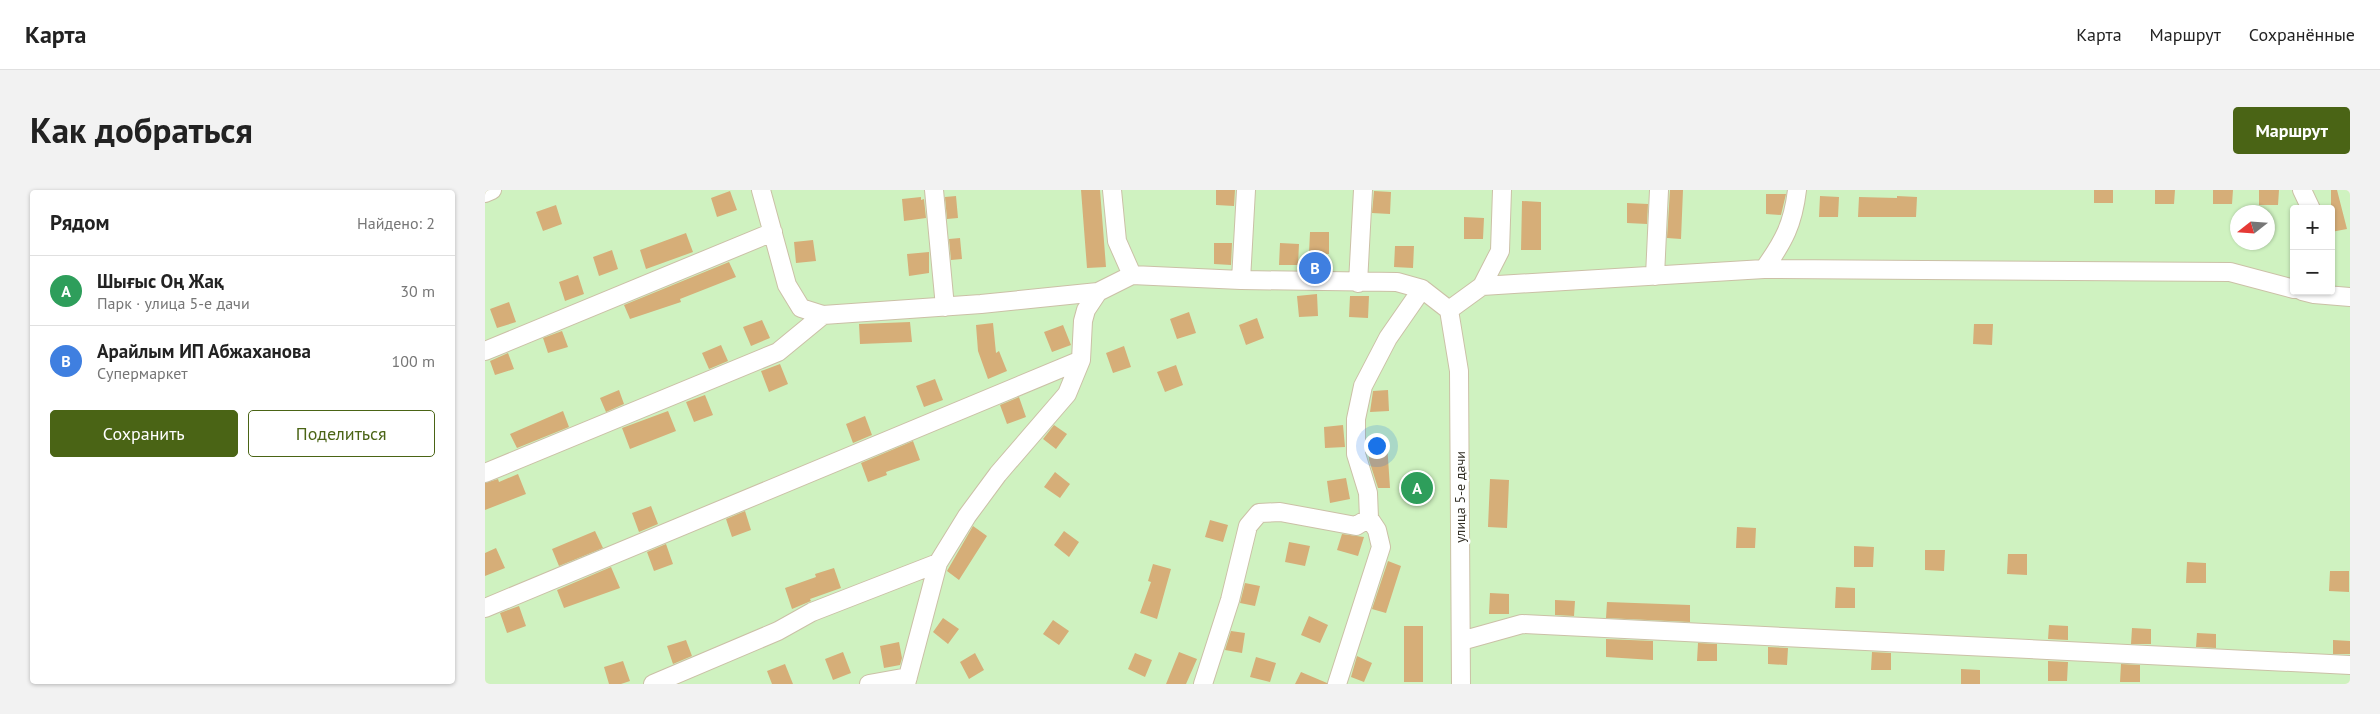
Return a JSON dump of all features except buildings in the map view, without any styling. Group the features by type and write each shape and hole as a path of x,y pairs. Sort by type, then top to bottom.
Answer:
{"street":[{"path":"485,193 492,190"},
{"path":"761,190 787,285 801,308 823,315 945,307 1098,292 1132,275 1241,280 1397,282 1422,289 1449,310 1483,286 1500,251 1502,190"},
{"path":"933,190 945,307"},
{"path":"1112,190 1117,241 1132,275"},
{"path":"1241,280 1246,190"},
{"path":"1358,283 1363,190"},
{"path":"1655,276 1659,190"},
{"path":"1764,269 1784,241 1795,214 1797,190"},
{"path":"2302,190 2309,205"},
{"path":"485,351 773,232"},
{"path":"1483,286 1764,269 2229,272 2290,288"},
{"path":"1337,684 1381,547 1377,530 1369,518 1368,493 1356,454 1356,419 1363,386 1388,338 1422,289"},
{"path":"869,684 907,681 938,563 967,516 998,474 1067,394 1081,360 1083,321 1086,310 1098,292"},
{"path":"2325,295 2349,300"},
{"name":"улица 5-е дачи","path":"1449,310 1459,371 1461,684"},
{"path":"485,473 777,352 823,315"},
{"path":"485,608 1081,360"},
{"path":"1203,684 1228,609 1248,526 1259,513 1280,512 1356,526 1369,518"},
{"path":"653,684 778,631 812,612 938,563"},
{"path":"1461,641 1522,624 2350,665"}],"green space":[{"path":"485,190 2350,190 2350,684 485,684"}],"place":[{"name":"Арайлым ИП Абжаханова","path":"1315,268"},
{"name":"Шығыс Оң Жақ","path":"1417,488"}]}
